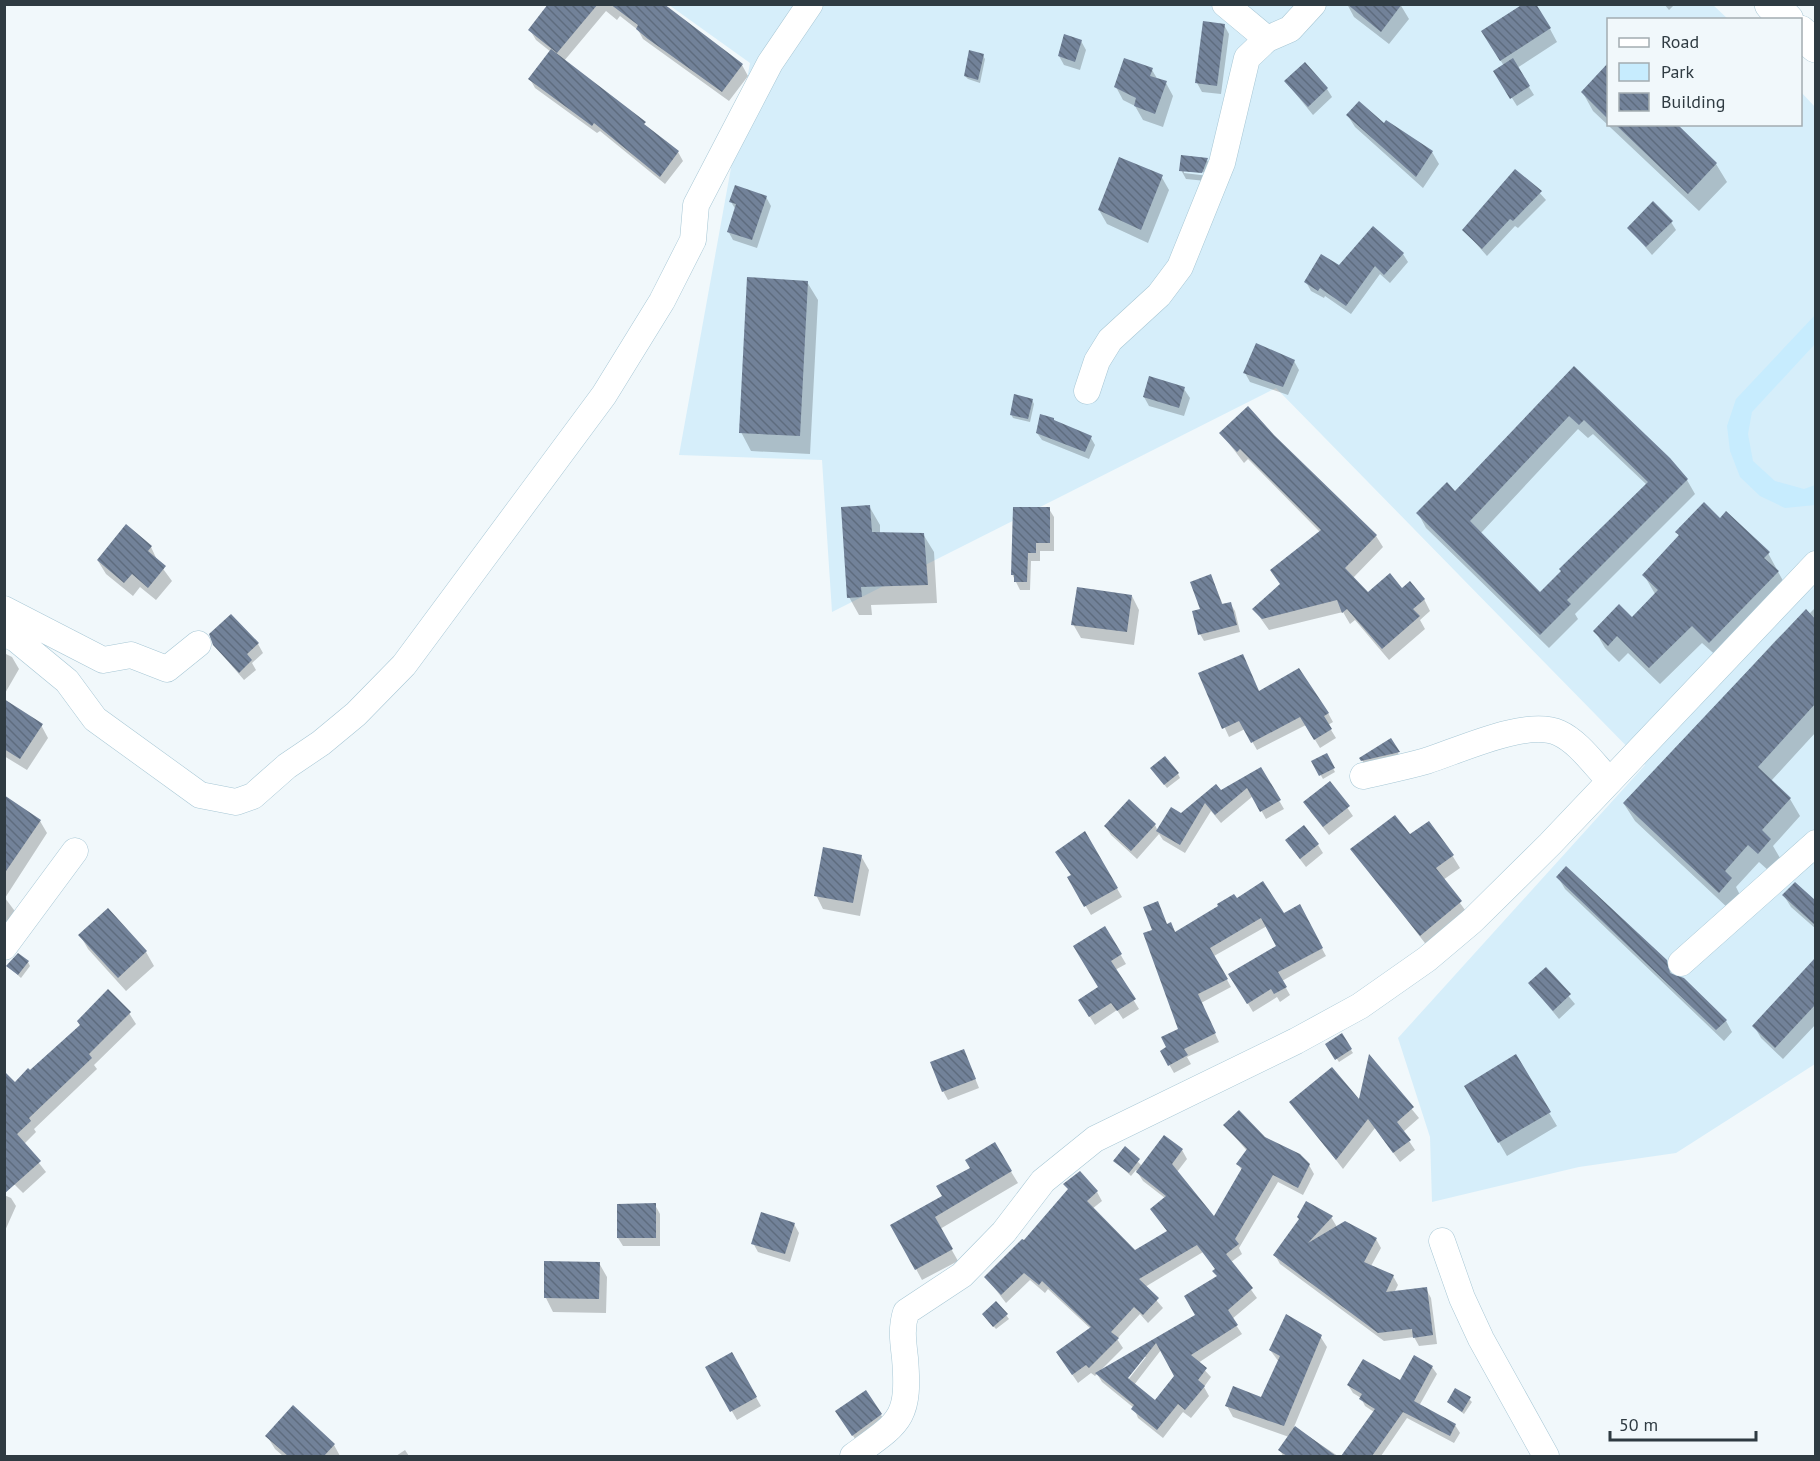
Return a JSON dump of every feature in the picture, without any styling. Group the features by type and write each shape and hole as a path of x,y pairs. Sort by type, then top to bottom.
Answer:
{"main road":[{"path":"1771,4 1785,18"},
{"path":"1802,34 1815,46"}],"street":[{"path":"4,633 16,639 67,681 95,719 200,795 236,802 252,796 278,773 321,743 356,714 404,665 604,395 662,301 693,240 696,205 770,63 810,4"},
{"path":"1225,4 1267,39"},
{"path":"1087,391 1097,361 1110,340 1159,295 1180,267 1222,163 1247,58 1267,39 1290,29 1313,4"},
{"path":"853,1456 891,1427 903,1412 908,1391 902,1325 906,1312 962,1275 983,1255 1043,1181 1095,1139 1286,1046 1360,1006 1428,959 1472,921 1610,781 1815,564"},
{"path":"4,609 103,660 131,655 167,669 198,644"},
{"path":"1363,776 1426,760 1492,737 1547,730 1559,733 1571,741 1610,781"},
{"path":"1681,963 1815,843"},
{"path":"4,946 75,851"},
{"path":"1442,1241 1462,1298 1481,1339 1546,1456"}],"shaded area":[{"path":"669,5 1713,5 1727,18 1607,18 1607,126 1802,126 1802,93 1815,107 1815,1064 1676,1153 1579,1167 1432,1202 1430,1137 1398,1038 1645,765 1276,388 832,612 822,460 679,455 750,63"}],"green space":[{"path":"1815,315 1815,344 1752,412 1748,434 1753,461 1775,481 1804,489 1815,485 1815,505 1785,508 1760,496 1740,477 1730,451 1727,426 1736,399"}],"building":[{"path":"548,4 598,4 557,53 528,30"},
{"path":"610,4 664,4 743,64 722,92 648,39 636,29 638,25"},
{"path":"1347,4 1402,4 1381,32"},
{"path":"1523,4 1536,4 1551,28 1500,61 1481,31"},
{"path":"1203,21 1225,24 1217,86 1195,83"},
{"path":"1064,34 1082,40 1075,62 1058,56"},
{"path":"551,49 646,122 644,124 679,151 660,177 594,123 592,126 528,79"},
{"path":"969,50 984,54 978,80 964,76"},
{"path":"1124,58 1153,68 1150,76 1167,81 1155,114 1134,106 1136,98 1114,87"},
{"path":"1513,58 1530,86 1510,99 1493,71"},
{"path":"1305,62 1328,88 1308,107 1284,81"},
{"path":"1607,64 1607,118 1581,92"},
{"path":"1359,101 1384,123 1386,120 1433,151 1416,177 1346,115"},
{"path":"1617,126 1679,126 1717,163 1688,194"},
{"path":"1181,155 1208,158 1202,173 1179,171"},
{"path":"1119,157 1163,175 1141,230 1098,210"},
{"path":"1515,169 1542,191 1513,221 1510,219 1482,249 1462,230"},
{"path":"735,185 767,196 752,240 727,232 736,204 729,202"},
{"path":"1653,201 1673,221 1646,247 1627,228"},
{"path":"1373,226 1404,253 1384,275 1375,266 1346,306 1320,288 1318,291 1304,282 1321,254 1339,265"},
{"path":"747,277 808,281 800,436 739,433"},
{"path":"1256,343 1295,360 1283,387 1243,373"},
{"path":"1574,366 1670,458 1688,479 1567,600 1571,604 1540,635 1416,513 1447,482 1455,491","holes":["1569,416 1579,425 1584,420 1648,482 1559,569 1561,571 1540,592 1470,521"]},
{"path":"1149,376 1185,387 1179,408 1143,397"},
{"path":"1014,394 1033,399 1028,419 1010,415"},
{"path":"1248,406 1274,435 1377,535 1345,568 1368,592 1390,573 1402,588 1410,581 1425,599 1413,609 1420,616 1382,649 1347,609 1342,613 1337,600 1262,619 1252,609 1280,584 1270,570 1321,530 1240,449 1237,452 1219,433"},
{"path":"1040,414 1092,436 1085,452 1036,433"},
{"path":"1704,502 1720,518 1726,511 1770,552 1764,558 1779,571 1709,643 1692,626 1649,668 1617,636 1608,646 1593,631 1619,604 1632,617 1658,590 1642,575 1679,535 1675,532"},
{"path":"870,505 872,532 924,533 928,585 861,587 862,597 847,598 841,507"},
{"path":"1013,507 1050,507 1050,543 1036,543 1036,553 1028,553 1027,582 1014,582 1014,575 1011,575"},
{"path":"126,524 152,546 148,551 166,566 148,588 132,574 124,583 97,560"},
{"path":"1211,574 1222,604 1231,602 1237,625 1198,635 1192,611 1200,609 1190,582"},
{"path":"1077,587 1132,595 1127,632 1071,625"},
{"path":"1806,609 1815,619 1815,704 1758,767 1791,798 1762,830 1771,839 1758,854 1748,845 1725,871 1732,878 1719,893 1623,803"},
{"path":"231,614 259,643 247,654 252,660 239,673 213,645 209,634"},
{"path":"1243,654 1259,691 1299,668 1329,713 1324,716 1332,729 1314,740 1300,717 1251,743 1239,721 1222,729 1198,673"},
{"path":"4,699 43,724 20,759 4,749"},
{"path":"1391,738 1400,752 1361,761 1359,758"},
{"path":"1327,753 1335,768 1319,776 1311,761"},
{"path":"1165,756 1179,773 1164,785 1150,768"},
{"path":"1261,767 1281,800 1260,812 1247,788 1215,815 1205,803 1180,845 1156,831 1171,807 1181,813 1216,784 1221,790"},
{"path":"1330,781 1350,806 1323,827 1303,802"},
{"path":"4,795 41,820 4,874"},
{"path":"1129,799 1156,824 1131,851 1104,826"},
{"path":"1395,815 1410,834 1429,821 1454,855 1436,868 1462,901 1420,936 1350,849"},
{"path":"1304,825 1319,844 1300,859 1285,840"},
{"path":"1085,831 1118,888 1084,907 1067,877 1071,875 1055,852"},
{"path":"823,847 862,855 853,903 814,896"},
{"path":"1566,866 1667,960 1670,973 1684,978 1727,1020 1716,1030 1556,877"},
{"path":"1263,881 1284,913 1300,904 1323,948 1278,972 1287,987 1274,994 1271,989 1247,1004 1228,974 1276,946 1261,918 1210,948 1228,979 1198,994 1216,1033 1184,1049 1188,1055 1168,1066 1160,1051 1166,1047 1161,1037 1178,1029 1143,933 1152,930 1143,907 1158,901 1167,924 1171,922 1175,932 1234,894 1237,898"},
{"path":"1795,882 1815,900 1815,925 1782,895"},
{"path":"108,908 147,951 118,978 78,935"},
{"path":"1105,926 1122,954 1111,961 1136,999 1117,1011 1111,1003 1089,1017 1078,1000 1098,987 1073,946"},
{"path":"18,953 29,961 18,975 6,966"},
{"path":"1815,958 1815,1005 1775,1048 1752,1026"},
{"path":"1546,967 1571,994 1553,1011 1528,983"},
{"path":"108,989 131,1012 89,1054 92,1058 29,1118 31,1121 17,1134 41,1161 4,1194 4,1071 15,1082 28,1068 30,1070 80,1025 77,1021"},
{"path":"1342,1033 1352,1049 1335,1060 1325,1044"},
{"path":"964,1049 976,1079 942,1092 930,1062"},
{"path":"1369,1054 1414,1107 1397,1122 1411,1140 1393,1153 1368,1119 1336,1160 1289,1102 1332,1067 1359,1099"},
{"path":"1516,1054 1551,1112 1498,1143 1464,1086"},
{"path":"1239,1110 1265,1137 1300,1154 1310,1164 1298,1188 1273,1175 1235,1239 1239,1244 1226,1254 1253,1288 1228,1310 1238,1325 1191,1355 1207,1368 1198,1380 1205,1386 1185,1410 1178,1404 1157,1430 1131,1409 1134,1405 1095,1373 1195,1315 1184,1296 1217,1276 1212,1271 1215,1269 1197,1245 1139,1279 1159,1298 1143,1315 1134,1307 1111,1332 1119,1338 1089,1368 1086,1365 1072,1375 1056,1352 1091,1327 1042,1281 1039,1285 1024,1273 1001,1295 984,1277 1022,1239 1024,1240 1068,1189 1063,1184 1080,1171 1098,1191 1087,1201 1135,1250 1167,1231 1150,1209 1166,1196 1136,1172 1164,1135 1183,1149 1172,1164 1214,1216 1242,1168 1236,1164 1247,1149 1223,1125","holes":["1156,1343 1174,1376 1155,1400 1128,1378"]},
{"path":"995,1142 1012,1171 935,1217 953,1249 915,1270 890,1225 942,1196 936,1186 970,1168 965,1160"},
{"path":"1125,1146 1140,1159 1129,1173 1113,1161"},
{"path":"1306,1201 1333,1216 1308,1243 1345,1221 1377,1238 1364,1262 1394,1275 1386,1292 1427,1287 1433,1335 1413,1338 1412,1329 1378,1333 1273,1255 1299,1219 1297,1217"},
{"path":"656,1203 656,1238 617,1238 617,1204"},
{"path":"761,1212 795,1223 785,1254 751,1244"},
{"path":"544,1261 600,1262 599,1299 544,1298"},
{"path":"996,1301 1008,1314 993,1327 982,1314"},
{"path":"1286,1314 1322,1335 1284,1426 1225,1406 1233,1386 1261,1397 1280,1356 1269,1350"},
{"path":"732,1352 757,1397 730,1412 705,1367"},
{"path":"1414,1355 1433,1366 1414,1401 1456,1424 1450,1436 1403,1412 1372,1456 1341,1456 1375,1409 1359,1399 1362,1394 1347,1385 1363,1359 1400,1380"},
{"path":"1455,1388 1471,1397 1462,1412 1447,1402"},
{"path":"866,1390 882,1414 852,1436 835,1411"},
{"path":"293,1405 335,1444 324,1456 288,1456 265,1436"},
{"path":"1295,1426 1336,1456 1287,1456 1278,1450"}]}
